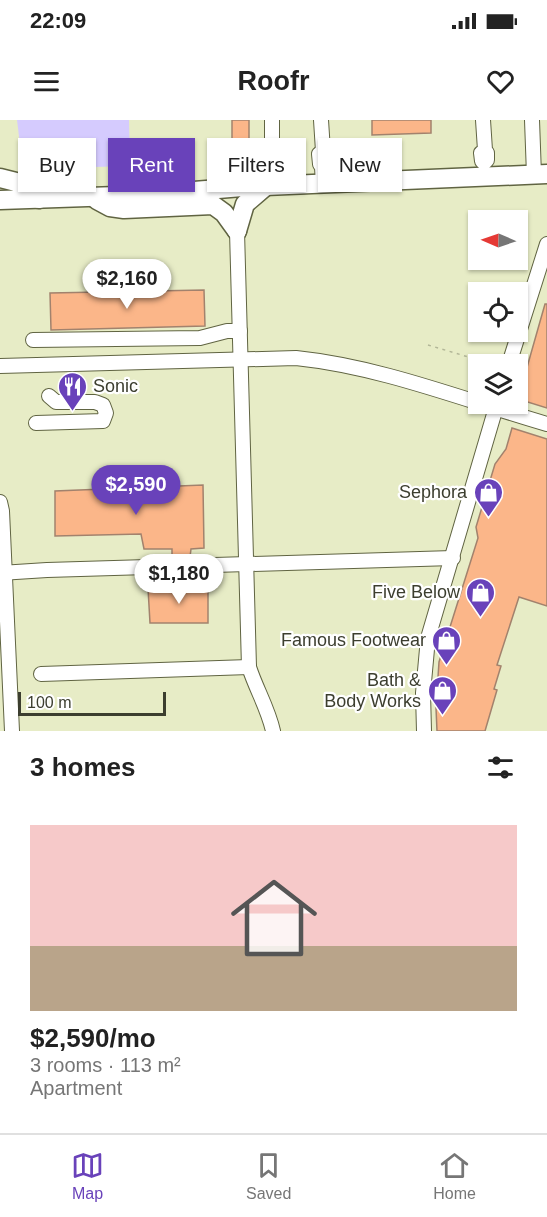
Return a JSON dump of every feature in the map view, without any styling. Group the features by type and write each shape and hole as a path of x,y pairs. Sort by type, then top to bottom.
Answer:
{"main road":[{"path":"402,175 543,177"},
{"path":"0,178 16,182 39,199"},
{"path":"0,200 207,189"},
{"path":"237,231 245,204 262,192"},
{"path":"90,197 110,207 124,209 213,205 224,213 237,231"}],"lane":[{"path":"272,120 272,138"},
{"path":"321,120 322,138"},
{"path":"483,120 485,150"},
{"path":"532,120 533,141 543,177"},
{"path":"533,141 547,141"},
{"path":"237,231 249,667 273,731"},
{"path":"512,354 547,244"},
{"path":"33,340 200,338 227,331 240,331"},
{"path":"0,366 296,358 366,369 468,398"},
{"path":"36,423 110,421 103,405 95,402 56,402 49,396"},
{"path":"424,731 423,693 428,638 494,414"},
{"path":"519,414 547,424"},
{"path":"0,502 5,692 12,731"},
{"path":"2,573 453,558"},
{"path":"41,674 249,667"}],"path":[{"path":"428,345 468,357"}],"shaded area":[{"path":"17,120 129,120 129,138 108,138 108,167 96,167 96,138 19,138"}],"building":[{"path":"232,120 249,120 249,138 232,138"},
{"path":"372,120 431,120 431,133 372,135"},
{"path":"204,290 205,326 51,330 50,293"},
{"path":"545,304 547,304 547,408 528,402 528,364"},
{"path":"512,428 547,439 547,606 519,597 497,665 501,666 494,689 497,690 485,731 437,731 439,662 478,538 476,527 495,464 506,449"},
{"path":"203,485 204,548 191,549 190,557 172,557 172,549 144,549 141,534 55,536 55,491"},
{"path":"208,587 208,623 150,623 148,588"}],"place":[{"name":"Sonic","path":"72,412"},
{"name":"Sephora","path":"488,518"},
{"name":"Five Below","path":"481,618"},
{"name":"Famous Footwear","path":"447,666"},
{"name":"Bath & Body Works","path":"442,716"}]}
